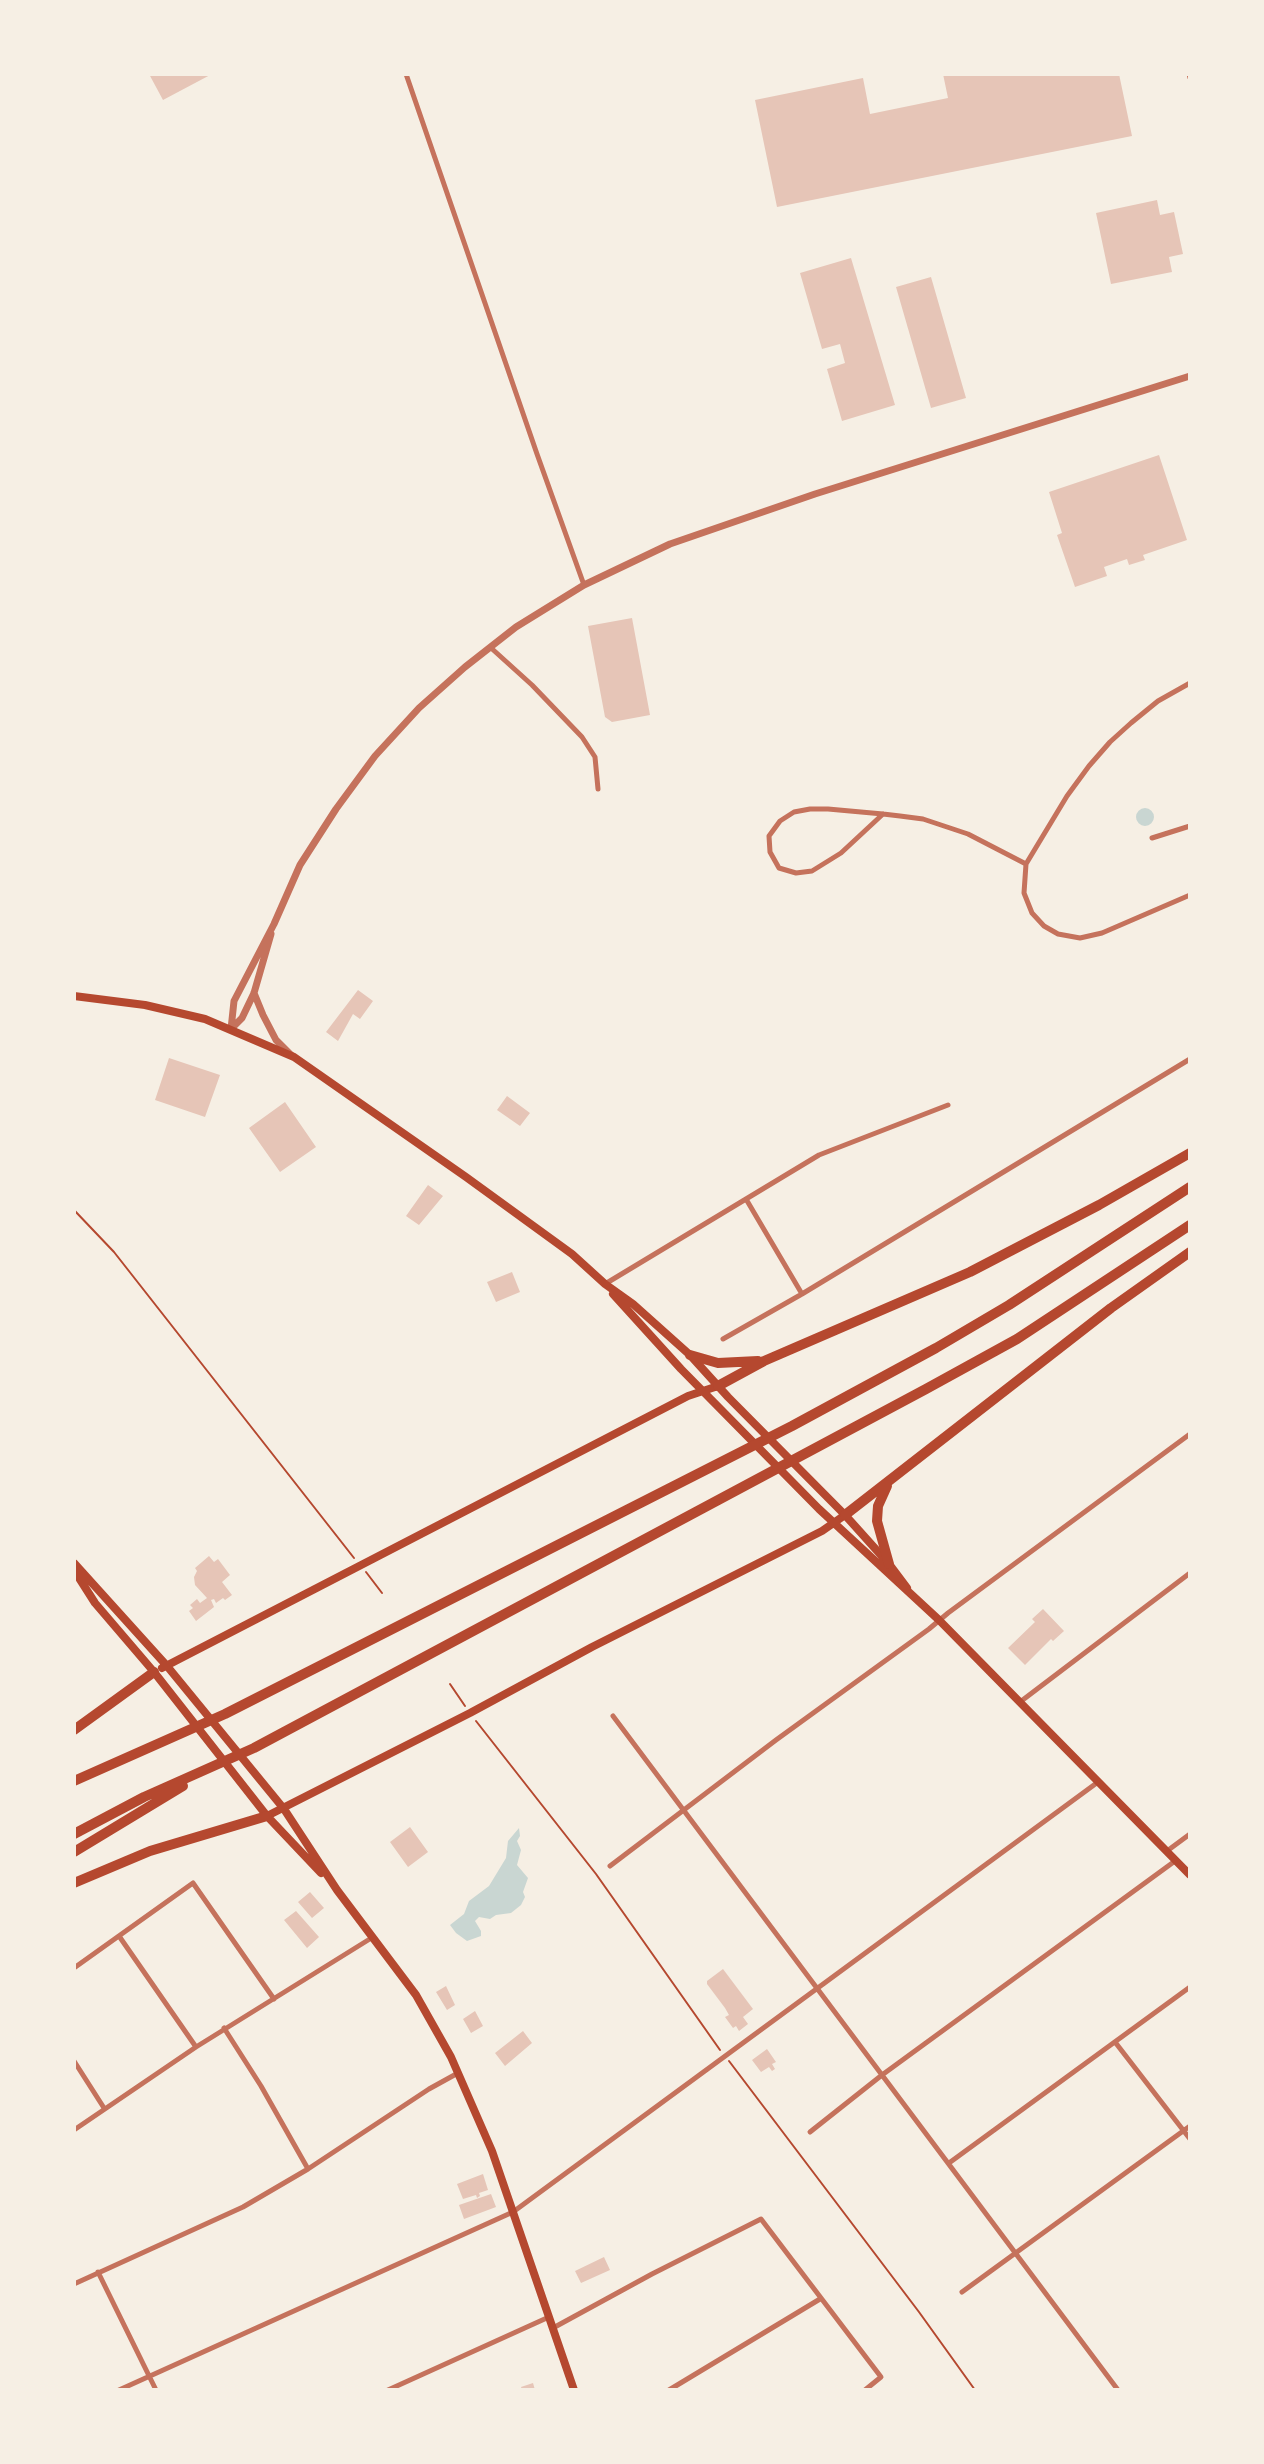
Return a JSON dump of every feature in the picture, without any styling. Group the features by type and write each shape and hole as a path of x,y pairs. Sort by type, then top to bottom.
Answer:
{"highway":[{"path":"718,1386 764,1361 970,1272 1099,1205 1190,1153"},
{"path":"74,1781 225,1714 792,1426 1009,1305 1190,1187"},
{"path":"74,1834 144,1797 254,1748 815,1450 1017,1339 1190,1225"},
{"path":"845,1515 1111,1308 1190,1252"},
{"path":"690,1355 718,1363 764,1361"},
{"path":"888,1484 880,1499 877,1521 889,1564"},
{"path":"74,1730 154,1672"},
{"path":"74,1852 212,1768"},
{"path":"74,1883 150,1851 267,1816"}],"main road":[{"path":"74,996 145,1005 205,1019 294,1057 547,1235 633,1304 690,1355 845,1515 907,1588"},
{"path":"605,1284 702,1390 833,1523 907,1588 1190,1875"},
{"path":"154,1672 674,1403 718,1386"},
{"path":"267,1816 470,1713 845,1515"},
{"path":"74,1563 167,1666 284,1809 337,1890 416,1995 459,2072 492,2151 574,2390"},
{"path":"74,1570 95,1603 154,1672 267,1816 337,1890"}],"street":[{"path":"406,74 584,585"},
{"path":"231,1029 234,1001 312,844 375,756 419,708 489,647 542,610 644,555 715,527 1190,376"},
{"path":"489,647 550,702 582,737 595,757 598,789"},
{"path":"1190,683 1158,701 1110,742 1067,796 1026,864 1024,893 1032,913 1044,926 1058,934 1080,938 1102,933 1190,895"},
{"path":"883,814 841,853 812,871 796,873 779,868 770,852 769,836 780,821 794,812 828,809 883,814 923,819 946,825 1026,864"},
{"path":"1152,838 1190,826"},
{"path":"231,1029 242,1018 254,993 274,924"},
{"path":"254,993 276,1040 294,1057"},
{"path":"723,1339 1190,1059"},
{"path":"605,1284 819,1155 948,1105"},
{"path":"746,1199 802,1294"},
{"path":"610,1866 1190,1434"},
{"path":"1020,1702 1190,1573"},
{"path":"1182,1579 1190,1580"},
{"path":"613,1716 1118,2390"},
{"path":"119,2390 513,2212 1098,1782"},
{"path":"1167,1851 1190,1834"},
{"path":"810,2132 882,2075 1176,1860"},
{"path":"74,1968 193,1883 274,1999"},
{"path":"119,1936 196,2047"},
{"path":"74,2130 224,2028 374,1937"},
{"path":"949,2163 1190,1987"},
{"path":"224,2028 308,2169"},
{"path":"1115,2042 1190,2139"},
{"path":"74,2061 104,2108"},
{"path":"74,2284 212,2222 308,2169 459,2072"},
{"path":"962,2292 1190,2126"},
{"path":"553,2328 761,2219 881,2377 865,2390"},
{"path":"98,2272 156,2390"},
{"path":"669,2390 820,2299"},
{"path":"388,2390 549,2317"}],"path":[{"path":"74,1210 114,1252 382,1593"},
{"path":"450,1684 596,1874 725,2056 975,2390"}],"shaded area":[{"path":"1145,808 1154,817 1145,826 1136,817"},
{"path":"519,1828 517,1841 521,1850 517,1865 528,1878 523,1892 525,1897 511,1913 490,1919 479,1917 475,1921 481,1936 467,1941 450,1925 464,1914 469,1901 489,1886 506,1858 508,1841"}],"building":[{"path":"149,74 212,74 163,100"},
{"path":"943,74 1119,74 1132,136 777,207 755,100 863,78 870,114 948,98"},
{"path":"1157,200 1160,215 1174,212 1183,254 1169,257 1172,272 1111,284 1096,213"},
{"path":"851,258 895,405 842,421 827,369 845,363 840,344 822,349 800,273"},
{"path":"931,277 966,398 931,408 896,287"},
{"path":"1159,455 1187,540 1143,555 1145,560 1129,565 1127,559 1104,567 1107,576 1075,587 1057,535 1062,533 1049,492"},
{"path":"632,618 650,715 612,722 605,717 588,626"},
{"path":"358,990 373,1001 360,1019 353,1014 338,1041 326,1032"},
{"path":"169,1058 220,1075 205,1117 155,1100"},
{"path":"507,1096 530,1113 520,1126 497,1110"},
{"path":"285,1102 316,1147 280,1172 249,1128"},
{"path":"428,1185 443,1196 419,1225 406,1216"},
{"path":"512,1272 520,1292 496,1302 487,1282"},
{"path":"209,1556 214,1562 218,1559 230,1575 222,1582 232,1595 216,1603 214,1599 211,1600 214,1607 196,1621 189,1611 193,1608 190,1605 197,1599 200,1603 207,1598 195,1585 195,1568"},
{"path":"1043,1609 1064,1631 1053,1641 1051,1639 1025,1665 1008,1648 1035,1622 1032,1619"},
{"path":"410,1827 428,1852 408,1867 390,1842"},
{"path":"310,1892 324,1908 312,1918 298,1902"},
{"path":"296,1911 319,1937 307,1948 284,1920"},
{"path":"723,1969 753,2009 743,2017 748,2024 739,2031 725,2017 729,2015 707,1984"},
{"path":"446,1986 455,2005 447,2010 436,1992"},
{"path":"475,2011 483,2026 471,2033 463,2019"},
{"path":"523,2031 532,2043 505,2066 495,2053"},
{"path":"767,2049 776,2062 772,2064 775,2069 772,2071 769,2067 761,2072 752,2060"},
{"path":"483,2174 488,2190 479,2193 477,2198 476,2195 463,2199 457,2184"},
{"path":"491,2194 496,2207 464,2219 459,2205"},
{"path":"604,2257 610,2270 581,2283 575,2271"},
{"path":"533,2383 535,2390 522,2390 521,2387"}]}
